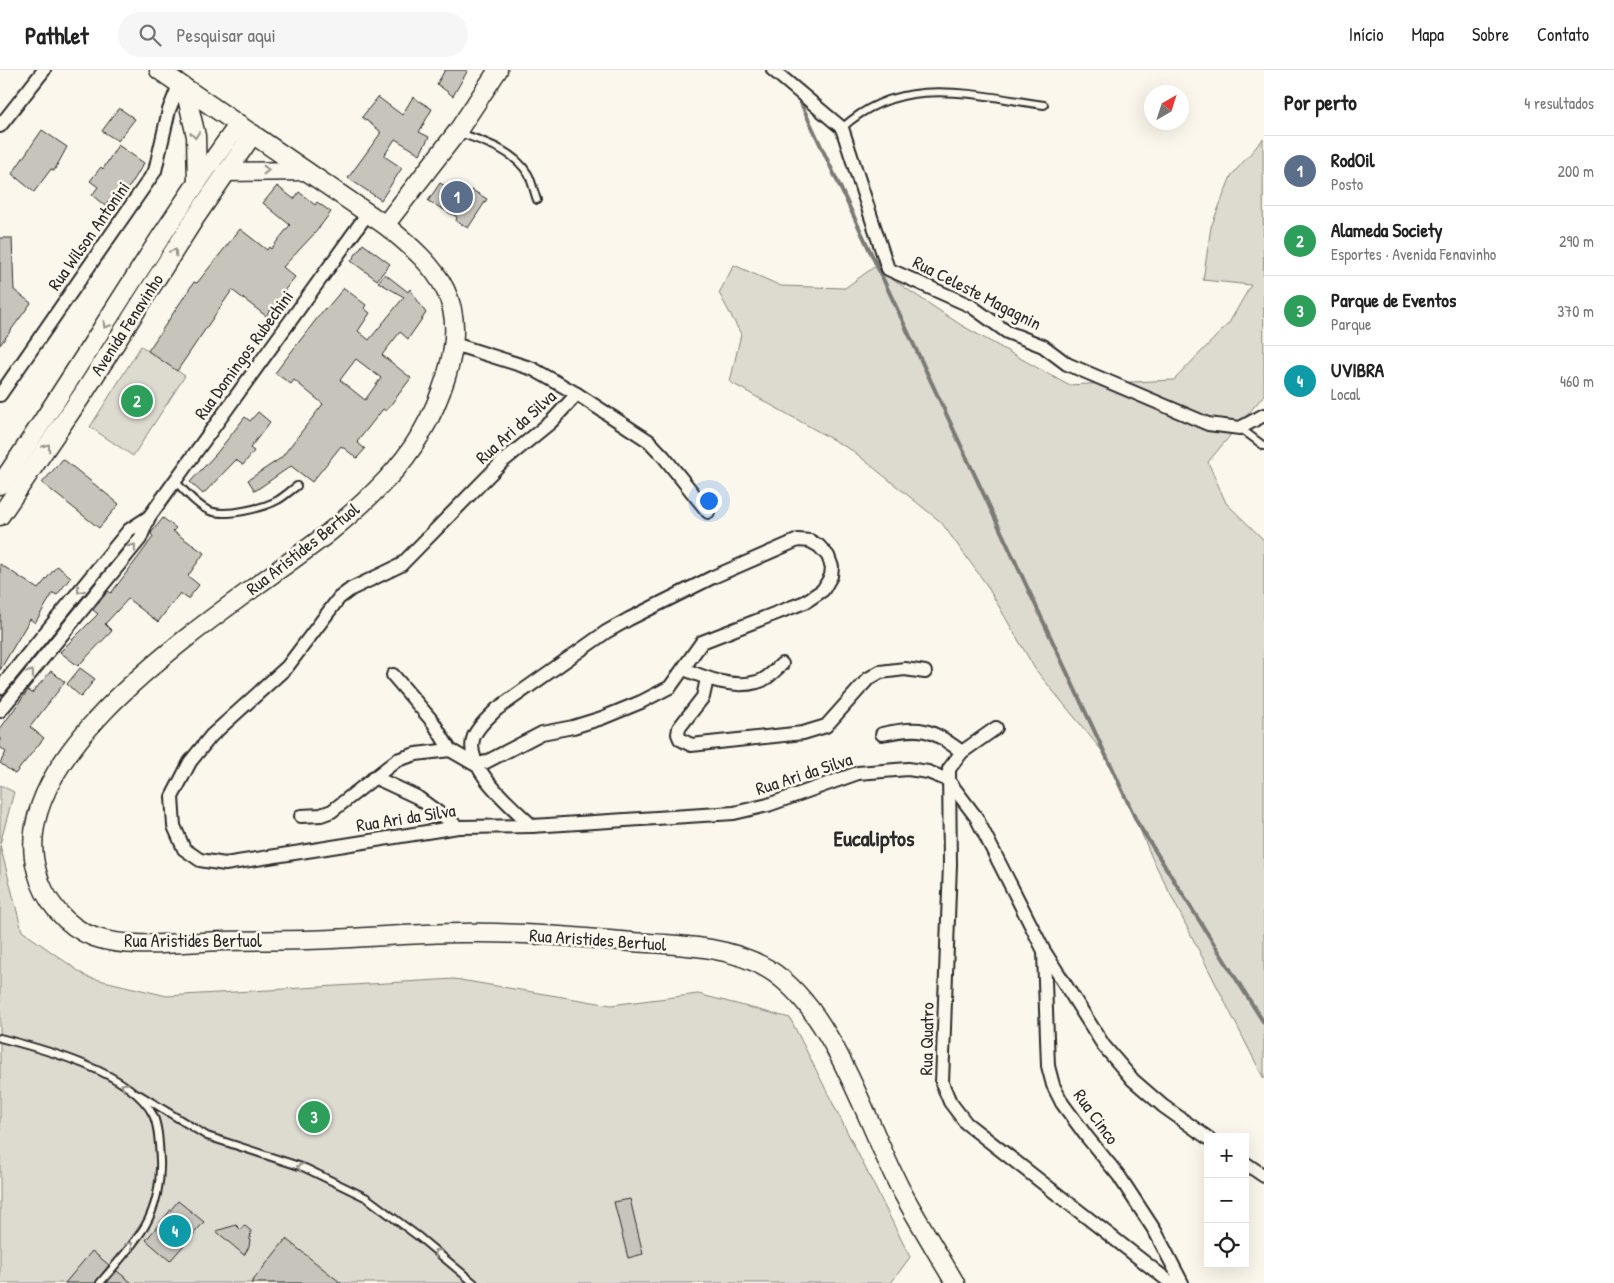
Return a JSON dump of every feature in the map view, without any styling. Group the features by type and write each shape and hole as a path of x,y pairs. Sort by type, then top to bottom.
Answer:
{"main road":[{"name":"Rua Aristides Bertuol","path":"159,70 385,224 418,251 434,270 446,289 452,306 454,344 445,381 431,416 412,447 390,476 330,532 152,666 110,705 54,773 39,805 32,848 32,857 40,882 50,902 69,922 91,936 126,944 326,939 464,932 667,944 722,951 745,958 769,970 788,984 808,1004 841,1061 900,1189 955,1283"},
{"path":"385,224 456,132 498,70"},
{"path":"182,87 196,136 196,182"},
{"name":"Avenida Fenavinho","path":"0,485 21,470 85,392 226,172 246,129"},
{"name":"Avenida Fenavinho","path":"0,516 21,470 70,381 196,182 246,129"},
{"path":"226,172 306,171"},
{"path":"180,209 195,218"},
{"path":"124,296 139,306"},
{"path":"70,381 85,392"}],"street":[{"path":"1,122 44,70"},
{"path":"777,74 842,128"},
{"name":"Rua Wilson Antonini","path":"0,395 155,171 169,110 182,87"},
{"name":"Rua Celeste Magagnin","path":"842,128 888,269 971,306 1006,332 1043,346 1067,364 1208,424 1240,428"},
{"name":"Rua Domingos Rubechini","path":"0,711 140,539 149,517 368,213"},
{"name":"Rua Ari da Silva","path":"454,344 533,369 577,394 551,422 502,462 401,565 351,589 339,598 287,668 211,736 190,762 172,797 174,826 184,849 200,860 225,864 458,827 532,826 734,813 768,805 858,773 908,769 928,772 948,780"},
{"path":"577,394 649,441 708,512"},
{"path":"1240,428 1264,415"},
{"name":"Rua Domingos Rubechini","path":"0,688 128,530 149,517"},
{"path":"476,765 508,752 542,733 595,720 641,702 670,687 702,642 805,602 823,590 831,576 832,567 828,556 819,546 810,541 798,540 786,544 713,577 606,632 514,696 482,723 474,735 471,750 476,765 494,789 532,826"},
{"path":"684,669 707,679 756,683 767,677 782,664"},
{"path":"707,679 703,697 679,728 678,734 685,743 691,745 803,733 826,726 868,679 880,672 906,668 925,672"},
{"path":"392,675 433,722 450,750 476,765"},
{"path":"996,728 962,752 951,764 948,780 976,817 1044,951 1104,1046 1133,1080 1163,1106 1204,1135"},
{"path":"882,734 924,729 962,752"},
{"path":"301,816 321,816 332,811 397,760 416,754 450,750"},
{"path":"374,777 417,797 458,827"},
{"name":"Rua Quatro","path":"948,780 950,864 942,1083 950,1102 966,1123 989,1143 1171,1283"},
{"name":"Rua Cinco","path":"1044,951 1048,1066 1053,1085 1062,1103 1087,1138 1119,1176 1155,1231 1182,1283"},
{"path":"1249,1166 1264,1176"}],"lane":[{"path":"842,128 856,116 891,98 925,91 958,93 1044,105"},
{"path":"456,132 504,152 517,160 528,174 537,200"},
{"name":"Rua Celeste Magagnin","path":"1240,428 1264,446"},
{"path":"175,481 201,506 212,512 233,512 260,507 279,499 297,486"},
{"path":"0,1038 90,1066 207,1136 306,1168 352,1189 406,1227 474,1283"},
{"path":"100,1283 145,1225 156,1198 160,1175 159,1146 154,1116 140,1095"}],"shaded area":[{"path":"1263,139 1264,395 1208,462 1226,503 1264,540 1264,1079 1152,858 1112,763 1035,669 986,584 941,522 853,451 730,382 741,334 719,293 734,265 781,286 845,288 874,267 961,325 1068,385 1174,380 1229,323 1251,285 1203,280 1211,227 1231,176"},
{"path":"141,346 185,376 133,456 90,427"},
{"path":"0,785 14,792 0,844"},
{"path":"0,845 22,931 87,977 167,996 454,979 611,1005 698,994 790,1018 910,1257 891,1283 0,1283"}],"building":[{"path":"445,70 468,70 453,96 437,84"},
{"path":"378,97 402,115 413,97 432,109 419,132 429,137 420,154 395,139 384,156 402,168 381,200 348,178 380,134 380,131 362,117"},
{"path":"119,108 135,119 118,141 102,131"},
{"path":"42,130 67,147 54,171 51,169 34,192 12,174"},
{"path":"118,145 144,163 132,183 117,202 111,198 105,206 92,195 98,187 90,181 101,167 103,169"},
{"path":"440,183 467,199 472,190 487,199 468,228 456,221 457,217 428,201"},
{"path":"277,186 294,199 299,192 315,205 317,202 331,212 315,233 283,267 295,277 283,292 291,298 278,315 271,310 266,316 232,290 177,371 148,351 194,282 197,283 240,229 267,250 269,247 271,249 290,225 263,203"},
{"path":"0,238 12,238 14,290 31,303 0,345"},
{"path":"363,244 390,264 377,280 351,261"},
{"path":"385,274 408,292 410,289 426,313 408,339 400,332 382,355 411,378 386,411 383,409 357,442 365,449 357,458 341,446 312,482 291,466 255,491 248,480 281,458 323,404 294,380 291,384 275,373 325,308 344,288 366,305 364,308 370,313 358,331 369,340 404,297 378,282","holes":["356,359 381,378 365,400 340,380"]},
{"path":"258,412 270,422 250,448 254,451 243,465 236,460 203,494 190,482 216,454 245,417 250,421"},
{"path":"63,459 119,504 99,528 42,483"},
{"path":"163,518 176,528 173,531 204,553 188,576 199,585 188,599 180,593 158,622 128,599 105,624 112,631 78,666 60,652 98,614 93,610 108,591 111,593 140,555 153,537 151,533"},
{"path":"0,564 38,589 57,566 71,577 57,595 53,593 35,623 30,619 0,670"},
{"path":"80,668 95,679 81,697 67,684"},
{"path":"51,671 65,682 30,727 44,738 15,774 0,763 6,752 0,747 0,729 28,690 32,693"},
{"path":"630,1199 643,1254 628,1258 614,1202"},
{"path":"178,1201 204,1222 170,1261 146,1240"},
{"path":"236,1225 241,1230 244,1225 251,1231 249,1247 244,1255 216,1231"},
{"path":"286,1239 341,1283 251,1283"},
{"path":"92,1251 109,1265 95,1283 65,1283"},
{"path":"117,1271 132,1283 107,1283"}],"waterway":[{"path":"798,97 1137,822 1264,1023"}],"place":[{"name":"RodOil","path":"457,197"},
{"name":"Alameda Society","path":"137,401"},
{"name":"Parque de Eventos","path":"314,1117"},
{"name":"UVIBRA","path":"175,1231"}],"district":[{"name":"Eucaliptos","path":"874,838"}]}
